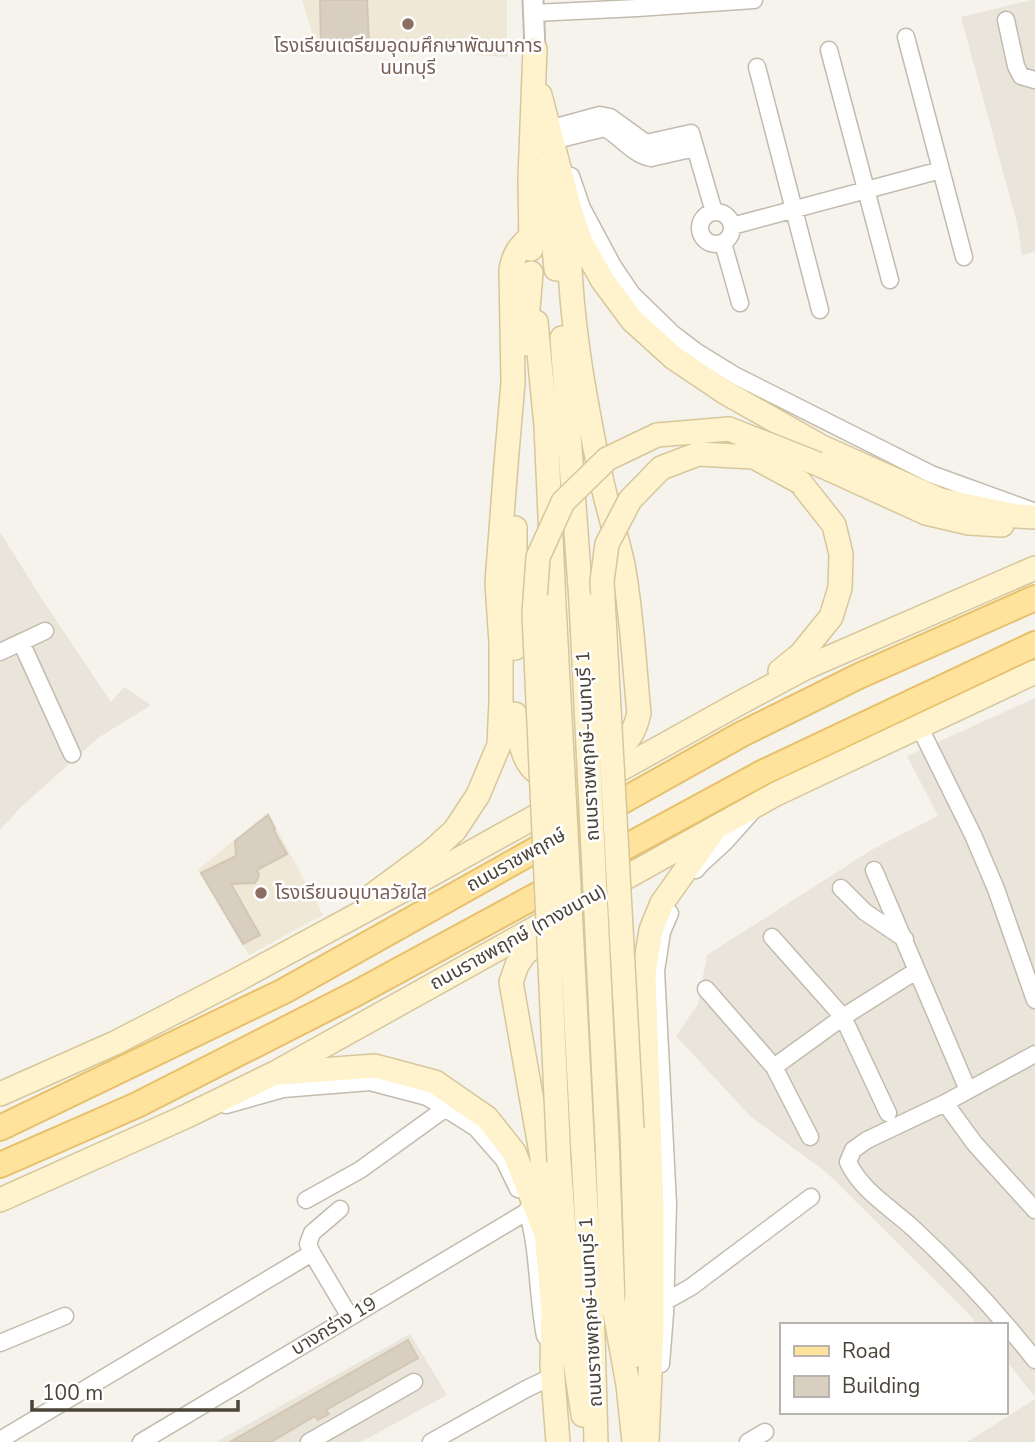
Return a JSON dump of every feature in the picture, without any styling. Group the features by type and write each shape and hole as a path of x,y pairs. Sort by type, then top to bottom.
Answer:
{"main road":[{"name":"ถนนราชพฤกษ์-นนทบุรี 1","path":"536,49 565,373 581,601 613,1302 628,1385 634,1442"},
{"name":"ถนนราชพฤกษ์-นนทบุรี 1","path":"536,49 530,178 531,273 547,426 593,1336 596,1442"},
{"path":"540,95 570,209 582,242 603,281 632,320 674,358 726,393 822,447 940,500 1017,516 1035,514"},
{"path":"515,714 526,759 538,773 623,745 635,727 639,713 624,574 584,391 573,317 569,256 570,209"},
{"path":"340,924 382,887 431,852 456,830 478,795 499,745 501,701 497,583 513,383 511,270 517,250 531,236"},
{"path":"407,888 470,832 498,788 510,754 515,714 514,450 531,273"},
{"path":"587,1442 572,1342 559,1162 534,614 538,556 563,502 607,459 657,435 729,429 818,464 926,513 969,523 1021,526 1035,524"},
{"path":"628,1385 637,1295 632,1129 603,581 607,544 630,500 661,468 698,454 754,457 800,482 834,524 841,554 840,588 831,617 801,654 736,705"},
{"path":"0,1094 115,1042 237,980 736,705 841,652 1035,568"},
{"name":"ถนนราชพฤกษ์","path":"0,1128 284,991 742,734 859,676 1035,597"},
{"path":"0,1165 137,1105 355,994 762,773 1035,644"},
{"path":"986,666 1035,652"},
{"name":"ถนนราชพฤกษ์ (ทางขนาน)","path":"0,1200 187,1116 275,1073 759,804 1035,672"},
{"path":"647,1442 652,1330 652,1209 644,974 651,930 662,902 716,827"},
{"path":"558,1442 552,1371 553,1309 542,1158 512,982 517,965 525,953 541,942 590,937 623,944 644,974"},
{"path":"275,1073 375,1066 435,1082 487,1118 514,1152 546,1234"}],"street":[{"path":"533,6 637,8 754,0"},
{"name":"ถนนราชพฤกษ์-นนทบุรี 1","path":"533,6 536,49"},
{"path":"1006,20 1016,66 1021,76 1035,80"},
{"path":"906,37 964,257"},
{"path":"536,49 558,133 582,208 613,266 632,294 672,333 736,376 930,474 1035,514"},
{"path":"829,50 890,280"},
{"path":"757,67 820,310"},
{"path":"558,133 600,115 610,117 646,143 693,141 714,212"},
{"path":"732,226 941,170"},
{"path":"714,212 728,216 732,226 730,236 723,243 707,241 701,232 701,221 714,212"},
{"path":"723,243 740,303"},
{"path":"0,652 45,631"},
{"path":"22,642 72,754"},
{"path":"919,726 973,835 996,889 1035,1000"},
{"path":"658,1442 668,1204 656,971 662,932 674,903 699,865 726,841 759,804"},
{"path":"874,870 968,1090"},
{"path":"841,888 865,912 905,939"},
{"path":"772,937 843,1017 888,1114"},
{"path":"774,1067 843,1017 916,971"},
{"path":"706,989 774,1067 810,1137"},
{"path":"1003,1323 971,1286 914,1229 865,1187 854,1175 848,1162 853,1150 867,1140 968,1090 1035,1052 1035,1042"},
{"path":"187,1116 283,1089 370,1082 427,1097 446,1108 476,1128 504,1160 528,1211 540,1312 552,1371 526,1389 431,1442"},
{"path":"945,1102 975,1144 1035,1210"},
{"path":"306,1200 360,1170 446,1108"},
{"path":"666,1301 691,1287 811,1197"},
{"path":"340,1209 312,1233 308,1244 350,1317"},
{"name":"บางกร่าง 19","path":"141,1442 528,1211"},
{"path":"0,1440 312,1253"},
{"path":"0,1343 65,1316"},
{"path":"1007,1328 1035,1360"},
{"path":"309,1442 414,1382"},
{"path":"748,1442 765,1432"}],"shaded area":[{"name":"โรงเรียนเตรียมอุดมศึกษาพัฒนาการ นนทบุรี","path":"302,0 507,0 507,57 476,55 476,47 317,48"},
{"path":"1035,0 1035,252 1022,255 1018,227 961,17"},
{"path":"0,532 111,702 124,687 151,705 98,738 20,808 0,830"},
{"path":"1035,698 1035,1397 1007,1362 1007,1323 976,1323 826,1172 751,1117 676,1036 698,1004 707,955 873,849 938,816 907,756"},
{"name":"โรงเรียนอนุบาลวัยใส","path":"268,812 323,915 249,955 198,870"},
{"path":"410,1334 447,1395 361,1442 216,1442"},
{"path":"1035,1399 1035,1442 967,1442"}],"building":[{"path":"320,0 367,0 369,43 321,44"},
{"path":"268,815 287,854 257,870 259,874 255,883 231,884 260,935 243,944 201,873 236,856 235,841"},
{"path":"408,1340 418,1358 326,1410 329,1414 318,1420 315,1416 271,1442 230,1442"}],"place":[{"name":"โรงเรียนเตรียมอุดมศึกษาพัฒนาการ นนทบุรี","path":"408,24"},
{"name":"โรงเรียนอนุบาลวัยใส","path":"261,893"}]}
